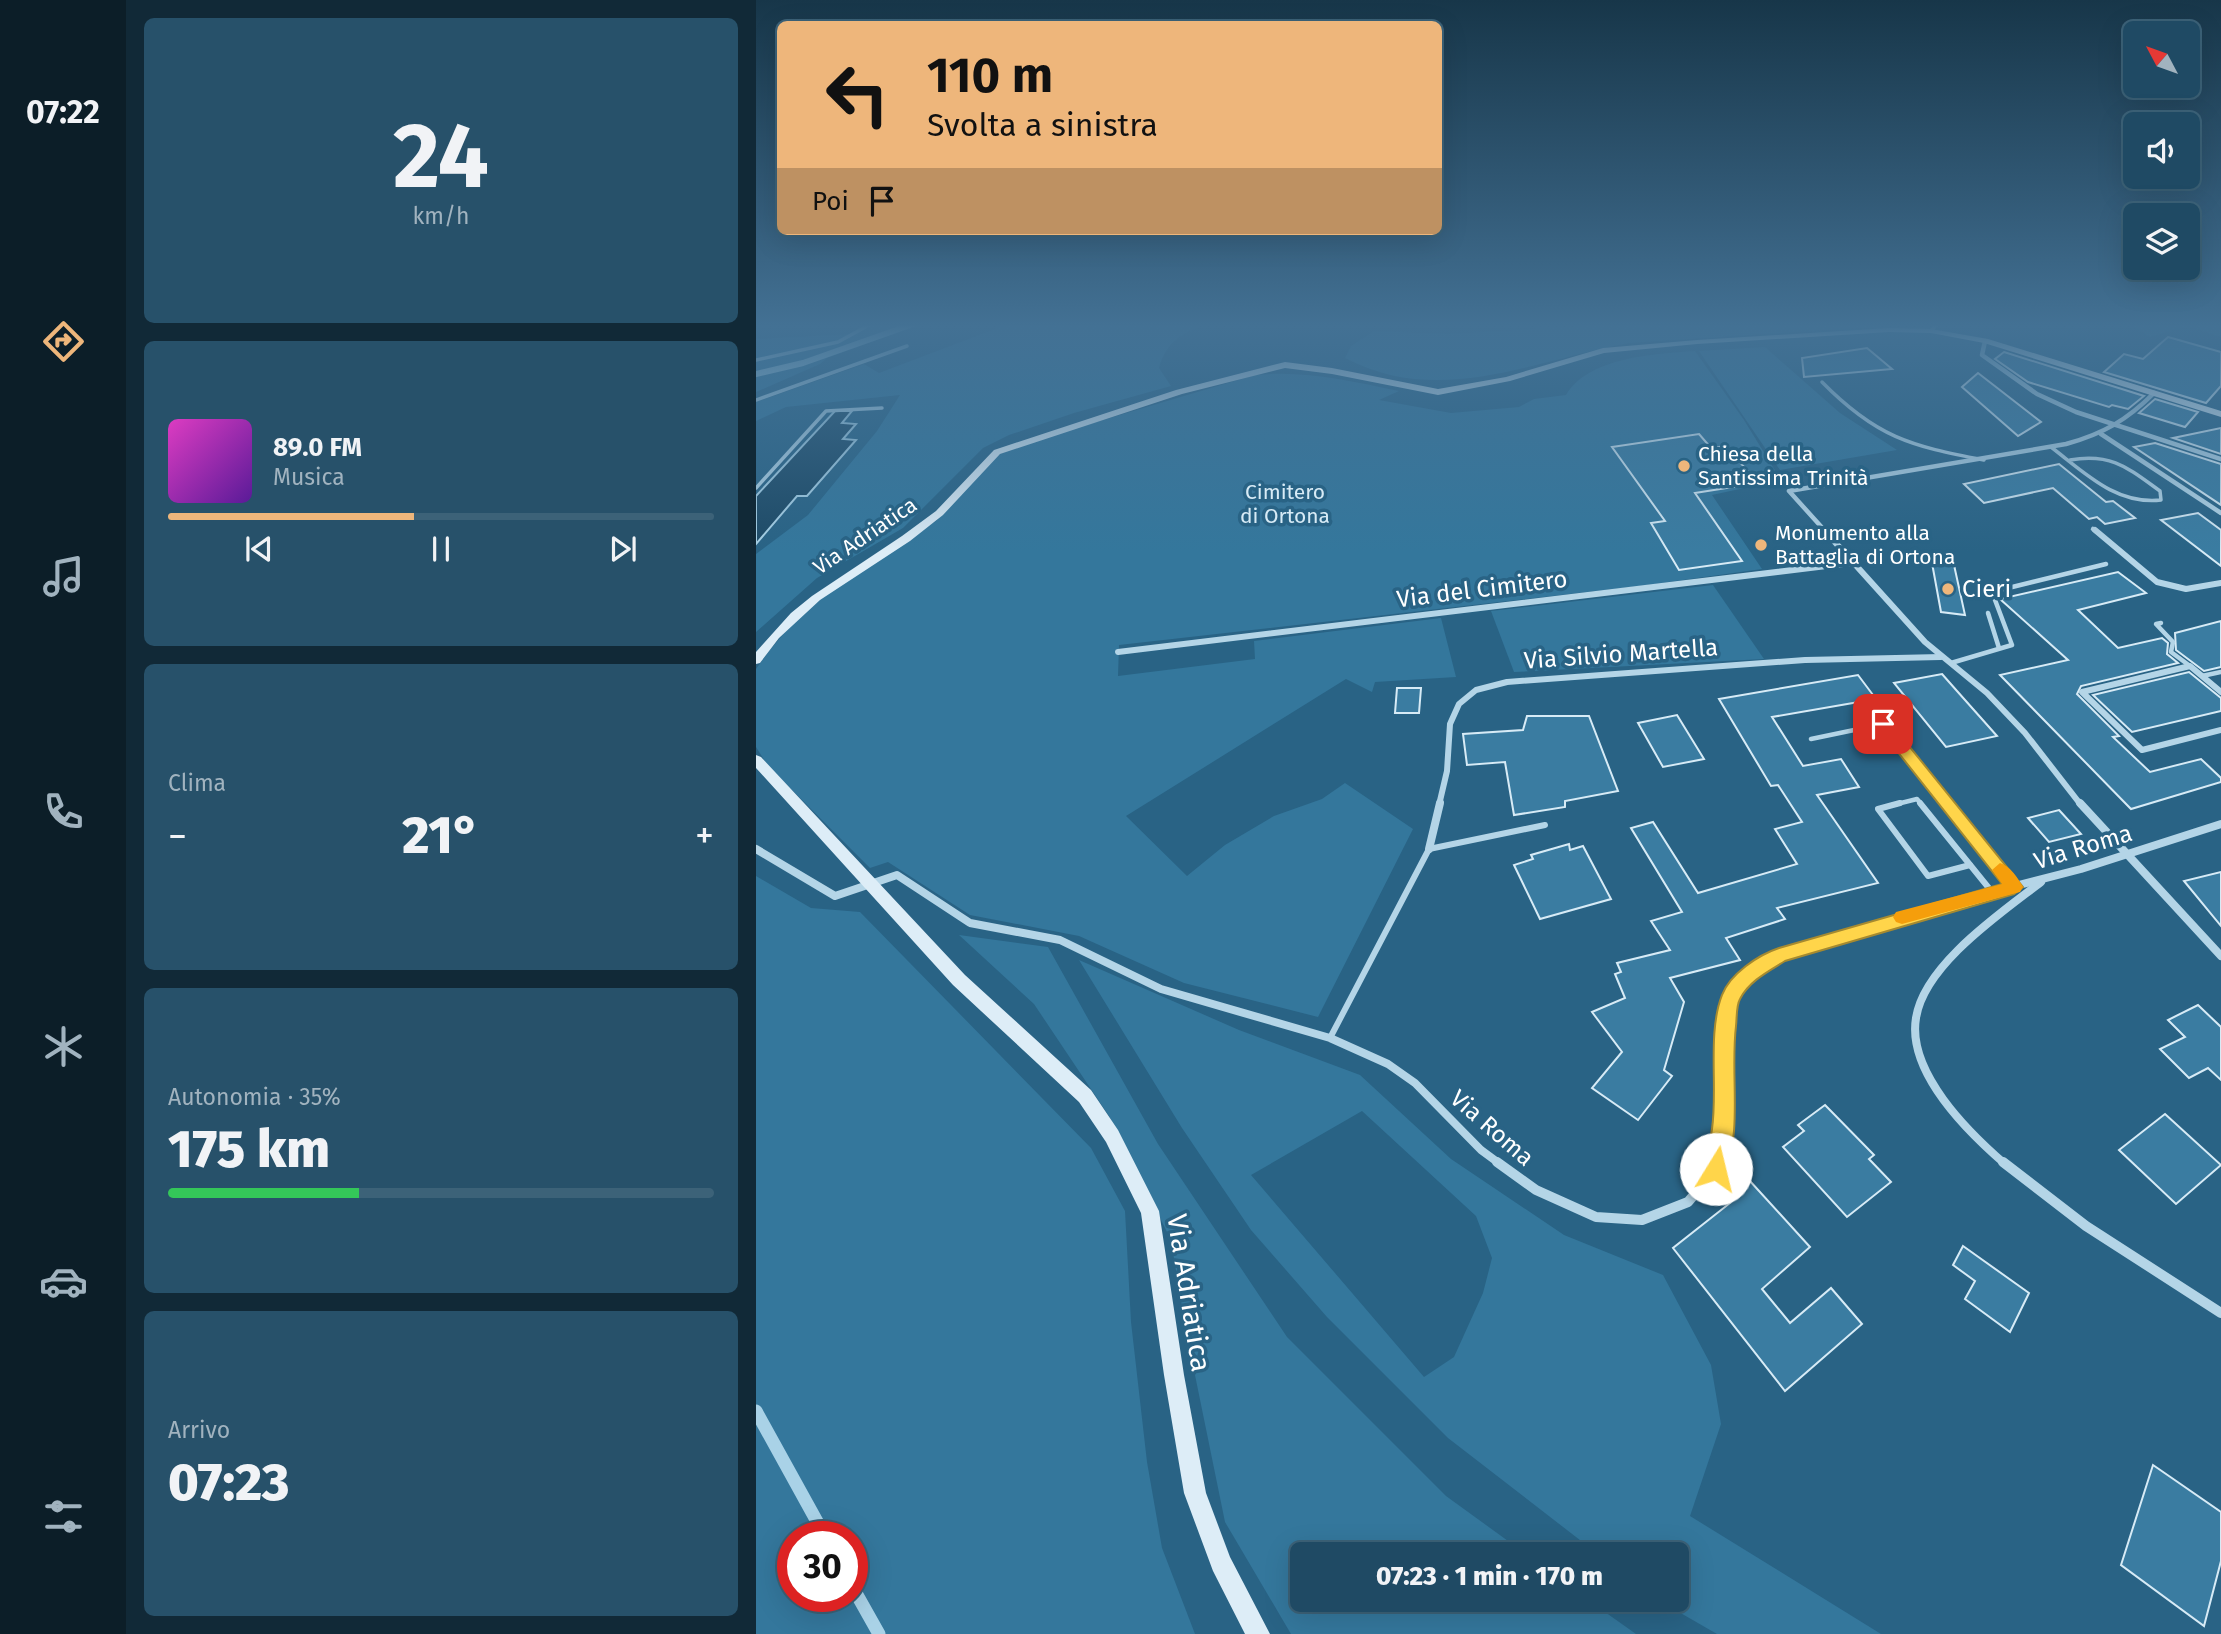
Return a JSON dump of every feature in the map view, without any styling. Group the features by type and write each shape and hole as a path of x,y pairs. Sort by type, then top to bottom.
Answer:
{"main road":[{"name":"Via Adriatica","path":"756,660 798,610 932,519 979,466 997,452 1155,400"},
{"name":"Via Adriatica","path":"2177,400 2221,414"},
{"name":"Via Adriatica","path":"756,760 959,980 1085,1097 1112,1136 1150,1210 1174,1375 1195,1493 1221,1563 1258,1634"}],"street":[{"path":"2051,400 2076,412 2221,458"},
{"path":"2145,400 2101,434 2051,447 1789,491 1851,563 1941,657 1987,693 2025,733 2086,811 2221,956"},
{"path":"2101,434 2221,513"},
{"path":"2093,529 2157,582 2186,589 2221,583"},
{"name":"Via del Cimitero","path":"1118,652 1851,563"},
{"name":"Via Silvio Martella","path":"1429,849 1447,771 1450,723 1459,704 1476,690 1507,682 1796,661 1941,657"},
{"path":"2221,692 2190,666 2082,692 2142,750 2221,730"},
{"name":"Via Roma","path":"756,849 835,897 870,882 897,875 970,923 1060,940 1161,989 1331,1038 1388,1064 1415,1083 1481,1150 1536,1190 1596,1217 1642,1220 1688,1202 1716,1169 1723,1125 1725,1037 1730,997 1752,972 1779,955 2045,879 2221,824"},
{"path":"2045,879 1995,916 1947,964 1925,996 1914,1019 1917,1059 1940,1099 1969,1133 2048,1199 2221,1313"}],"lane":[{"path":"1840,400 1870,427 1898,440 1926,449 1984,460"},
{"path":"756,488 826,411 882,408"},
{"path":"2051,447 2124,500 2147,503 2161,500 2160,491 2110,457 2093,455 2070,460"},
{"path":"1951,663 2012,645 1992,592 2106,564"},
{"path":"1988,612 1999,648"},
{"path":"2161,623 2156,624 2157,629 2173,642 2171,652 2190,666"},
{"path":"2202,676 2221,672"},
{"path":"1811,738 1883,724 2014,887"},
{"path":"1970,865 1928,876 1878,809 1917,799 1992,892"},
{"path":"1331,1038 1429,849 1545,825"}],"green space":[{"path":"850,400 786,407 756,421 756,402"},
{"path":"897,400 1120,400 1009,435 983,448 903,528 817,578 756,632 756,554 808,515 877,431"},
{"name":"Cimitero di Ortona","path":"1170,400 1380,400 1451,413 1519,407 1532,400 1730,400 1781,480 1712,495 1762,569 1640,586 1119,645 1118,676 1255,659 1254,641 1441,618 1456,677 1375,682 1372,692 1346,679 1126,816 1187,876 1225,845 1274,816 1322,799 1345,783 1413,829 1318,1017 1184,983 1079,936 970,915 888,862 870,868 768,766 756,747 756,669 769,651 801,613 936,521 983,468 1000,454 1025,443"},
{"path":"1733,400 1826,400 1840,413 1897,450 1780,470"},
{"path":"1713,585 1764,659 1514,672 1491,611"},
{"path":"756,876 811,908 860,912 1091,1148 1125,1211 1131,1322 1147,1462 1162,1548 1195,1634 756,1634"},
{"path":"959,935 1048,947 1158,1144 1287,1337 1446,1496 1509,1542 1290,1542 1290,1612 1605,1612 1636,1634 1291,1634 1225,1522 1186,1331 1171,1240 1109,1116 1034,1004"},
{"path":"1079,960 1239,1030 1360,1075 1451,1159 1564,1235 1663,1275 1711,1365 1721,1424 1690,1516 1881,1634 1717,1634 1679,1612 1689,1612 1689,1542 1582,1542 1448,1438 1327,1317 1251,1230 1182,1128","holes":["1362,1111 1476,1216 1492,1258 1483,1293 1454,1357 1424,1377 1251,1175"]}],"shaded area":[{"path":"835,411 852,411 842,423 856,424 843,439 856,440 807,496 797,496 756,544 756,496"}],"building":[{"path":"1977,400 2013,400 2041,422 2018,436"},
{"path":"2087,400 2139,400 2128,409 2112,405 2109,407"},
{"path":"2154,400 2198,412 2185,427 2139,413"},
{"path":"2221,428 2221,454 2173,438"},
{"path":"1699,434 1711,448 1726,446 1758,483 1695,493 1742,561 1679,570 1651,523 1665,521 1612,447"},
{"path":"2155,443 2221,464 2221,505 2134,447"},
{"path":"2059,464 2106,502 2113,501 2135,518 2105,524 2097,517 2089,519 2053,488 1984,503 1964,484"},
{"path":"2198,513 2221,530 2221,566 2161,520"},
{"name":"Cieri","path":"1932,563 1954,565 1965,615 1941,612"},
{"path":"2118,572 2146,593 2078,610 2118,648 2162,638 2168,643 2167,654 2178,663 2081,686 2077,694 2119,736 2113,737 2150,772 2201,759 2221,778 2221,782 2131,809 2000,675 2068,660 2000,599"},
{"path":"2221,621 2221,667 2204,671 2176,650 2175,633"},
{"path":"2189,672 2221,698 2221,711 2132,732 2093,695"},
{"path":"1942,674 1997,736 1946,747 1894,683"},
{"path":"1858,675 1876,699 1772,717 1803,766 1841,759 1859,787 1817,795 1878,883 1777,908 1785,919 1726,938 1740,960 1670,978 1684,1002 1664,1070 1672,1076 1638,1120 1592,1088 1622,1052 1592,1012 1625,998 1615,974 1621,972 1617,963 1670,950 1651,921 1682,912 1631,828 1653,822 1698,893 1797,864 1775,829 1802,822 1778,785 1771,786 1719,699"},
{"path":"1397,688 1421,688 1419,713 1395,713"},
{"path":"1677,715 1704,759 1663,767 1638,723"},
{"path":"1527,716 1589,716 1618,791 1565,801 1565,807 1514,815 1505,762 1467,765 1463,734 1523,730"},
{"path":"2059,810 2081,834 2049,842 2028,818"},
{"path":"1569,844 1570,850 1583,846 1611,899 1540,919 1514,865 1533,859 1531,855"},
{"path":"2221,872 2221,926 2184,881"},
{"path":"2198,1005 2221,1027 2221,1080 2208,1068 2189,1078 2160,1049 2185,1037 2168,1020"},
{"path":"1825,1105 1874,1155 1869,1159 1891,1182 1847,1217 1783,1147 1804,1131 1798,1125"},
{"path":"2165,1114 2221,1165 2176,1204 2119,1150"},
{"path":"1749,1180 1810,1247 1762,1289 1790,1323 1831,1288 1862,1324 1785,1391 1673,1248 1730,1203 1726,1199"},
{"path":"1963,1246 2029,1293 2010,1332 1965,1299 1975,1281 1953,1265"},
{"path":"2153,1465 2221,1512 2221,1561 2204,1626 2121,1565"}],"waterway":[{"path":"756,1411 817,1521"},
{"path":"867,1612 879,1634"}],"slow traffic":[{"path":"1902,917 2014,887 2000,870"}],"place":[{"name":"Chiesa della Santissima Trinità","path":"1684,466"},
{"name":"Monumento alla Battaglia di Ortona","path":"1761,545"},
{"name":"Cieri","path":"1948,589"}],"route":[{"path":"1716,1169 1723,1125 1725,1037 1730,997 1752,972 1779,955 1800,948 2014,887 1883,724"}]}
